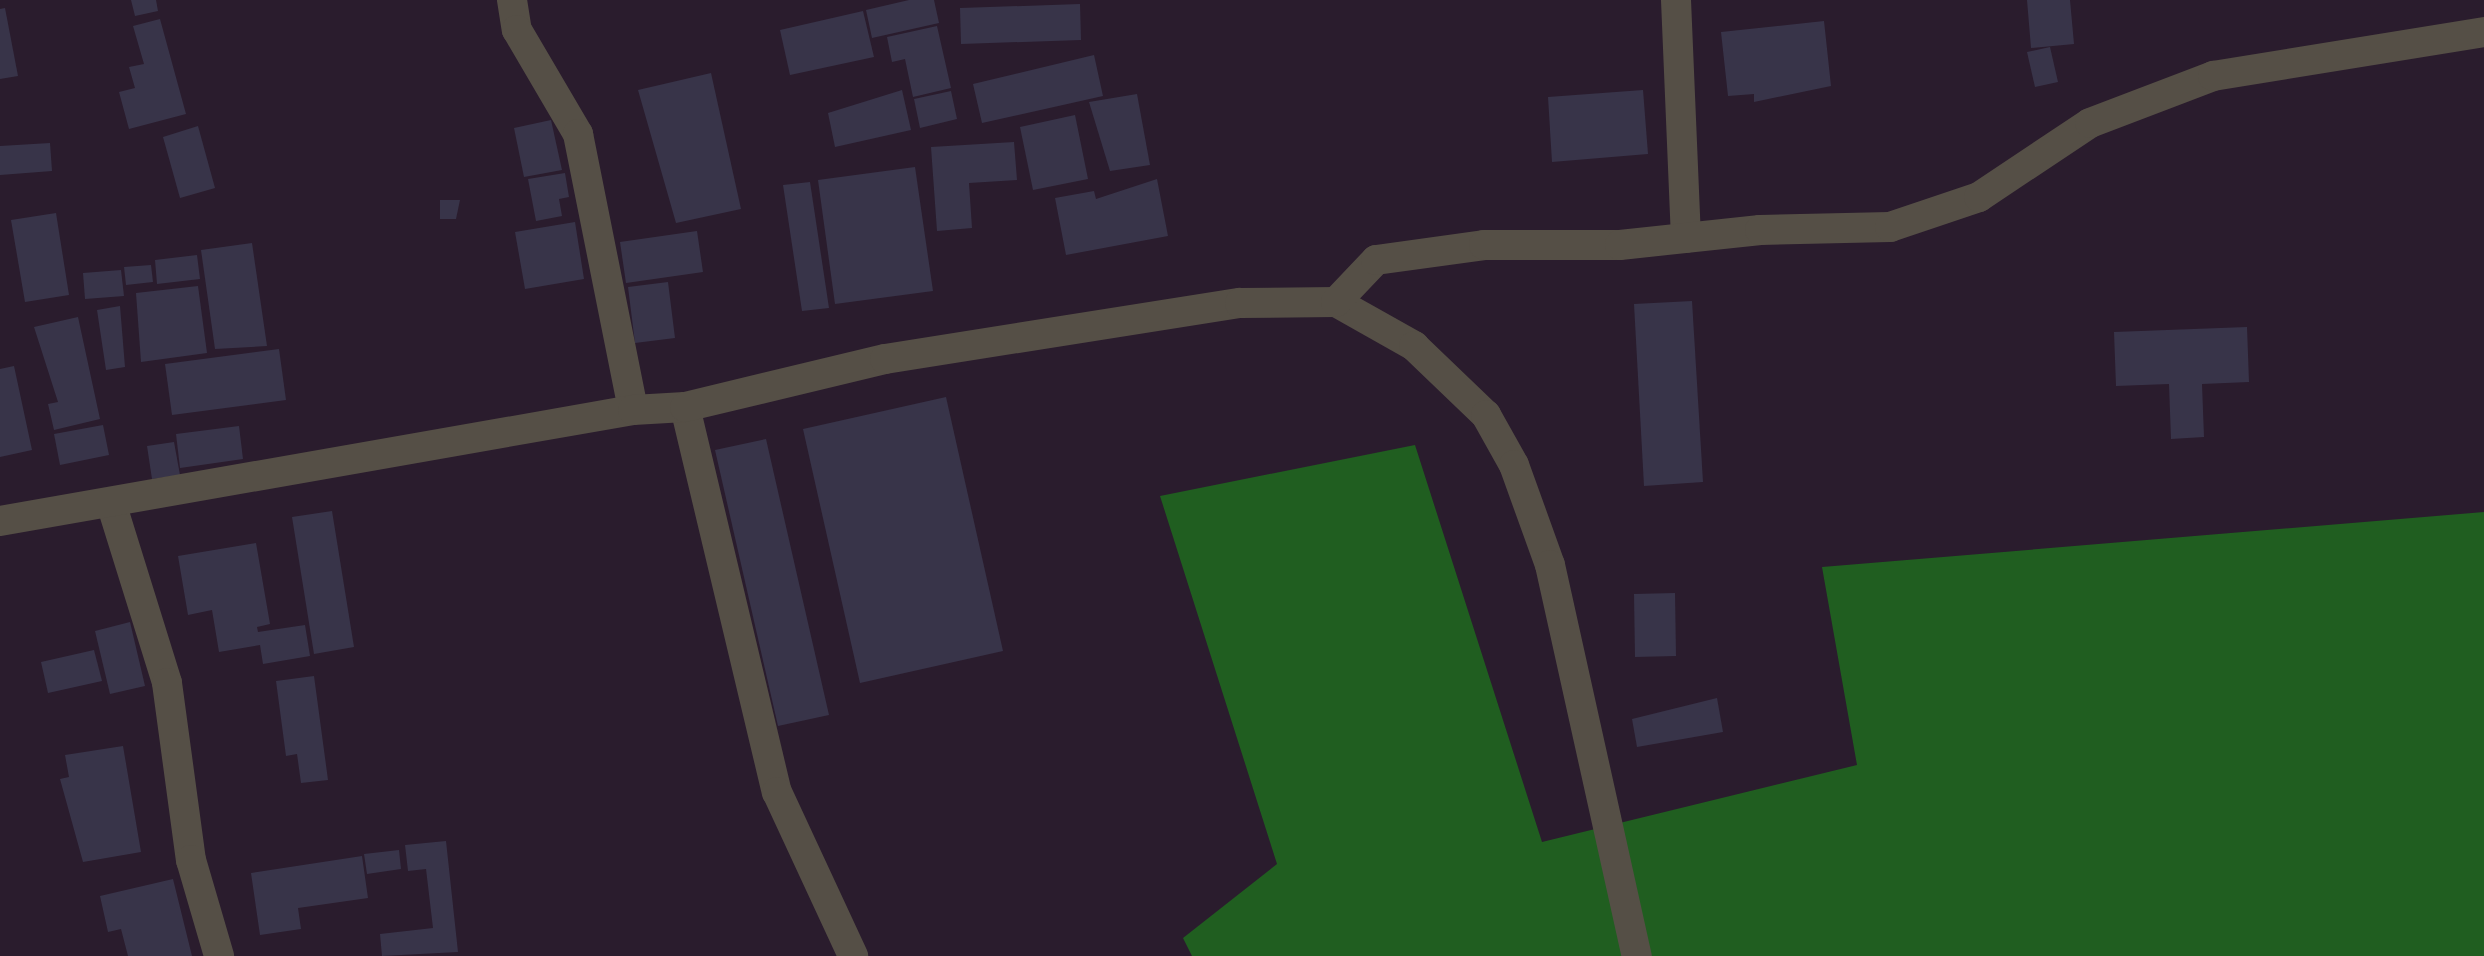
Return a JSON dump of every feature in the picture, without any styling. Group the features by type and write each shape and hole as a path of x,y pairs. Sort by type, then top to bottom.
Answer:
{"street":[{"path":"512,0 517,30 578,134 633,410"},
{"path":"1676,0 1686,238"},
{"path":"1336,302 1376,260 1484,245 1890,227 1979,196 2090,123 2213,76 2484,32"},
{"path":"0,521 112,506 633,410 686,408 885,359 1240,303 1336,302 1414,346 1486,415 1514,465 1550,565 1637,956"},
{"path":"686,408 777,792 853,956"},
{"path":"112,506 167,682 191,860 219,956"}],"green space":[{"path":"1415,445 1542,842 1857,765 1822,567 2484,512 2484,956 1192,956 1183,938 1277,864 1160,496"}],"building":[{"path":"131,0 156,0 158,11 135,16"},
{"path":"909,0 934,0 939,23 872,38 866,10"},
{"path":"2027,0 2070,0 2074,44 2031,48"},
{"path":"1080,4 1081,40 961,44 960,8"},
{"path":"5,8 18,76 0,79 0,9"},
{"path":"863,11 874,57 790,75 780,30"},
{"path":"160,19 186,114 129,129 119,92 135,88 129,67 144,64 133,26"},
{"path":"1824,21 1831,86 1754,102 1754,94 1728,96 1721,32"},
{"path":"937,26 951,88 913,97 905,59 892,62 887,37"},
{"path":"2050,47 2058,82 2035,87 2027,52"},
{"path":"1094,55 1103,96 982,123 973,84"},
{"path":"711,73 741,209 676,223 638,90"},
{"path":"902,90 911,130 835,147 828,113"},
{"path":"1643,90 1648,154 1552,162 1548,97"},
{"path":"951,91 957,119 920,128 914,99"},
{"path":"1137,94 1150,165 1110,171 1089,102"},
{"path":"1075,115 1088,179 1033,190 1020,127"},
{"path":"551,120 562,170 524,177 514,128"},
{"path":"198,126 215,188 180,198 163,137"},
{"path":"1014,142 1017,180 969,183 972,228 937,231 931,147"},
{"path":"50,143 52,171 0,175 0,146"},
{"path":"915,167 933,291 835,304 818,180"},
{"path":"565,173 569,197 559,199 562,216 536,221 528,179"},
{"path":"1157,179 1168,236 1066,255 1055,198 1094,191 1096,199"},
{"path":"810,182 829,308 802,311 783,185"},
{"path":"440,200 460,200 456,219 440,219"},
{"path":"56,213 69,295 25,302 11,220"},
{"path":"575,222 584,279 525,289 515,232"},
{"path":"697,231 703,272 626,283 620,242"},
{"path":"252,243 267,346 215,349 201,250"},
{"path":"197,255 200,279 157,284 155,260"},
{"path":"151,265 153,282 126,285 124,267"},
{"path":"121,270 124,296 85,299 83,273"},
{"path":"668,282 675,338 635,343 628,287"},
{"path":"198,286 207,353 141,362 136,293"},
{"path":"1692,301 1703,482 1644,486 1634,304"},
{"path":"120,306 125,367 106,370 97,310"},
{"path":"78,317 100,419 54,430 48,404 58,402 34,327"},
{"path":"2247,327 2249,382 2202,384 2204,437 2171,439 2169,384 2116,386 2114,332"},
{"path":"279,349 286,400 172,415 165,364"},
{"path":"14,366 32,450 0,457 0,369"},
{"path":"946,397 1003,651 860,683 803,429"},
{"path":"103,425 109,455 60,465 54,434"},
{"path":"239,426 243,459 180,468 176,434"},
{"path":"766,439 829,715 778,726 715,450"},
{"path":"174,442 180,475 152,479 147,446"},
{"path":"332,511 354,647 314,654 292,517"},
{"path":"256,543 270,624 257,627 258,632 305,625 310,656 263,664 260,645 219,652 212,610 188,615 178,556"},
{"path":"1675,593 1676,656 1635,657 1634,594"},
{"path":"130,622 145,686 110,694 95,631"},
{"path":"94,650 102,681 48,693 41,662"},
{"path":"314,676 328,780 301,783 297,754 286,756 276,681"},
{"path":"1717,698 1723,732 1637,747 1632,719"},
{"path":"123,746 141,852 83,862 60,779 69,777 65,755"},
{"path":"446,841 458,952 382,956 380,934 433,928 426,869 408,871 405,845"},
{"path":"399,850 401,869 367,874 364,854"},
{"path":"362,856 368,898 298,908 301,929 260,935 251,873"},
{"path":"173,879 192,956 128,956 121,929 108,932 100,896"}]}
